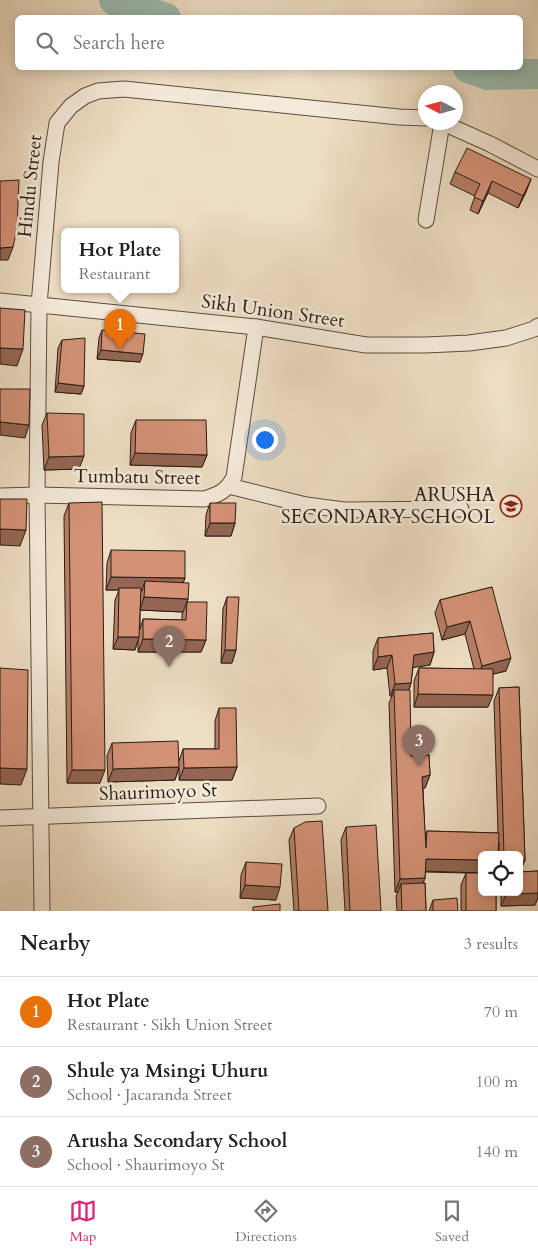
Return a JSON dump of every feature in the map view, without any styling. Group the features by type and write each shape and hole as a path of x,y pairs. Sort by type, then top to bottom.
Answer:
{"street":[{"name":"Hindu Street","path":"42,911 37,495 39,305 51,162 57,123 71,106 85,96 98,91 124,89 399,118 418,118"},
{"path":"426,220 441,130"},
{"path":"459,130 538,169"},
{"name":"Sikh Union Street","path":"0,300 256,326 366,345 469,343 506,338 538,326"},
{"path":"256,326 234,477 229,486 306,505 344,510 461,509"},
{"name":"Tumbatu Street","path":"0,496 37,495 205,499 218,494 229,486"},
{"name":"Shaurimoyo St","path":"0,818 318,806"}],"building":[{"path":"467,148 531,179 523,196 492,181 483,201 474,197 480,184 455,172"},
{"path":"19,180 17,228 13,247 0,248 0,181"},
{"path":"0,308 25,310 23,349 0,348"},
{"path":"102,330 145,334 143,354 101,350"},
{"path":"85,338 84,386 58,383 62,340"},
{"path":"0,389 30,389 29,425 0,422"},
{"path":"47,413 84,414 84,456 49,457"},
{"path":"136,420 206,420 207,455 135,453"},
{"path":"0,499 27,499 26,530 0,529"},
{"path":"102,502 105,770 72,770 69,503"},
{"path":"210,503 236,503 235,523 210,523"},
{"path":"111,550 185,551 185,578 111,577"},
{"path":"145,581 189,583 188,599 144,597"},
{"path":"492,587 511,658 482,666 470,621 447,627 440,600"},
{"path":"119,588 141,588 139,637 118,637"},
{"path":"227,597 239,597 236,650 225,650"},
{"path":"187,602 207,602 206,640 143,639 143,619 186,620"},
{"path":"433,633 434,652 414,655 411,683 395,684 392,655 378,657 378,638"},
{"path":"0,668 28,670 27,769 0,768"},
{"path":"419,668 493,669 493,695 418,694"},
{"path":"519,687 525,860 523,860 523,851 504,851 499,688"},
{"path":"394,690 410,690 411,756 429,755 430,775 422,777 426,848 427,831 499,833 498,851 478,851 478,860 426,859 425,878 400,879"},
{"path":"219,708 236,708 237,767 184,768 183,749 219,749"},
{"path":"178,741 179,767 113,769 112,743"},
{"path":"322,821 328,911 299,911 294,828 305,822"},
{"path":"376,825 381,911 350,911 346,827"},
{"path":"246,862 282,864 280,887 245,885"},
{"path":"538,871 538,893 523,893 523,872"},
{"path":"466,873 478,873 478,896 496,896 496,911 466,911"},
{"path":"425,883 426,911 402,911 401,884"},
{"path":"457,898 458,911 433,911 433,900"},
{"path":"280,904 280,911 253,911 253,907"}],"waterway":[{"path":"114,0 157,15"},
{"path":"474,70 488,75 538,74"}],"place":[{"name":"Hot Plate","path":"120,350"},
{"name":"ARUSHA SECONDARY SCHOOL","path":"511,506"},
{"name":"Shule ya Msingi Uhuru","path":"169,667"},
{"name":"Arusha Secondary School","path":"419,766"}]}
